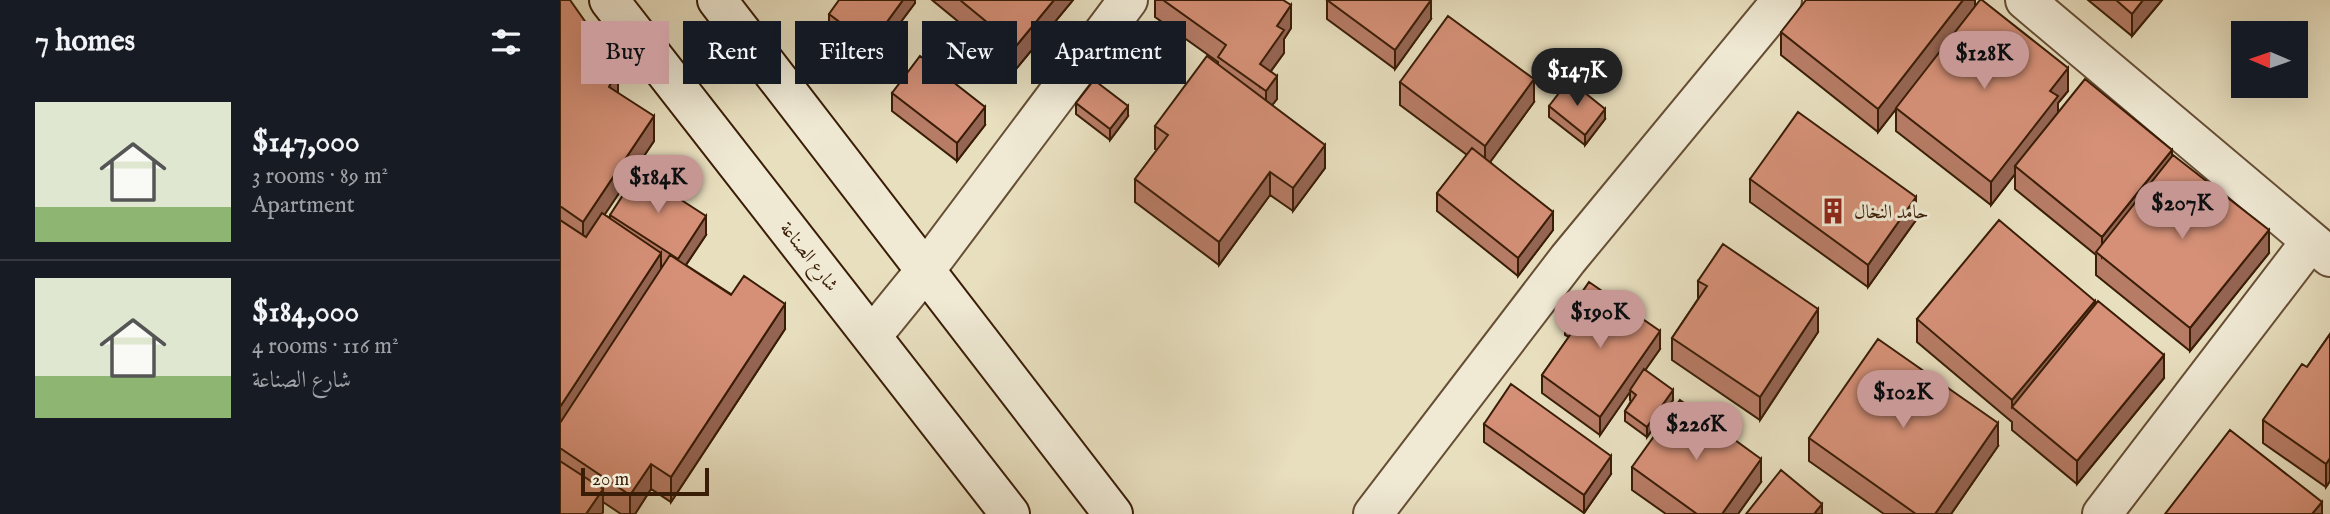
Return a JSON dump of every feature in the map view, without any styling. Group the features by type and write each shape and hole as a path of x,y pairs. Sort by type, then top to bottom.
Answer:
{"street":[{"name":"شارع الصناعة","path":"609,0 1010,514"},
{"path":"717,0 1113,514"},
{"path":"872,336 924,272 1128,0"},
{"path":"1373,514 1568,259 1782,0"},
{"path":"2025,0 2320,249 2102,514"}],"building":[{"path":"560,0 570,0 585,21 581,21 581,84 610,84 609,87 654,116 583,222 560,206"},
{"path":"839,0 903,0 888,21 838,21 829,14"},
{"path":"960,0 1054,0 1037,21 1031,21 1031,28 1017,45 1017,21 986,21"},
{"path":"1163,0 1283,0 1291,5 1277,26 1284,30 1260,64 1277,76 1266,91 1218,57 1226,45"},
{"path":"1327,0 1431,0 1395,50"},
{"path":"1806,0 1963,0 1878,109 1781,32"},
{"path":"1980,0 2068,68 2050,91 2058,96 1991,182 1896,108"},
{"path":"2116,0 2143,0 2132,14"},
{"path":"1448,16 1534,79 1485,146 1400,82"},
{"path":"920,56 922,84 956,84 985,107 957,143 892,93 899,84 908,84 908,72"},
{"path":"1207,56 1325,145 1293,188 1270,172 1219,242 1135,179 1168,135 1155,126"},
{"path":"2085,79 2172,150 2102,237 2015,166"},
{"path":"1569,80 1605,109 1585,135 1549,106"},
{"path":"1091,84 1099,84 1128,106 1110,129 1076,103"},
{"name":"حامد النخال","path":"1798,112 1916,197 1868,265 1750,179"},
{"path":"1472,148 1553,212 1518,258 1437,193"},
{"path":"2173,155 2269,230 2190,328 2096,252"},
{"path":"638,172 706,216 678,259 610,215"},
{"path":"602,213 661,253 560,407 560,220 586,237"},
{"path":"1999,220 2095,301 2012,400 1917,319"},
{"path":"1723,244 1818,309 1760,397 1672,338 1707,286 1698,281"},
{"path":"670,255 731,295 744,276 785,304 671,477 651,464 630,495 560,448 560,423"},
{"path":"1589,282 1660,331 1600,417 1542,375 1577,325 1565,317"},
{"path":"2098,301 2164,355 2077,461 2012,407"},
{"path":"2330,334 2330,458 2326,464 2263,420 2302,364 2307,367"},
{"path":"1878,339 1998,423 1935,514 1916,514 1809,438"},
{"path":"1644,369 1673,390 1647,427 1625,411 1636,395 1630,390"},
{"path":"1511,384 1611,456 1584,495 1484,424"},
{"path":"1680,400 1761,459 1722,514 1697,514 1632,467"},
{"path":"2230,430 2322,502 2312,514 2165,514"},
{"path":"560,461 603,489 586,514 560,514"},
{"path":"1781,470 1822,504 1814,514 1746,514"}],"place":[{"name":"حامد النخال","path":"1833,211"}]}
